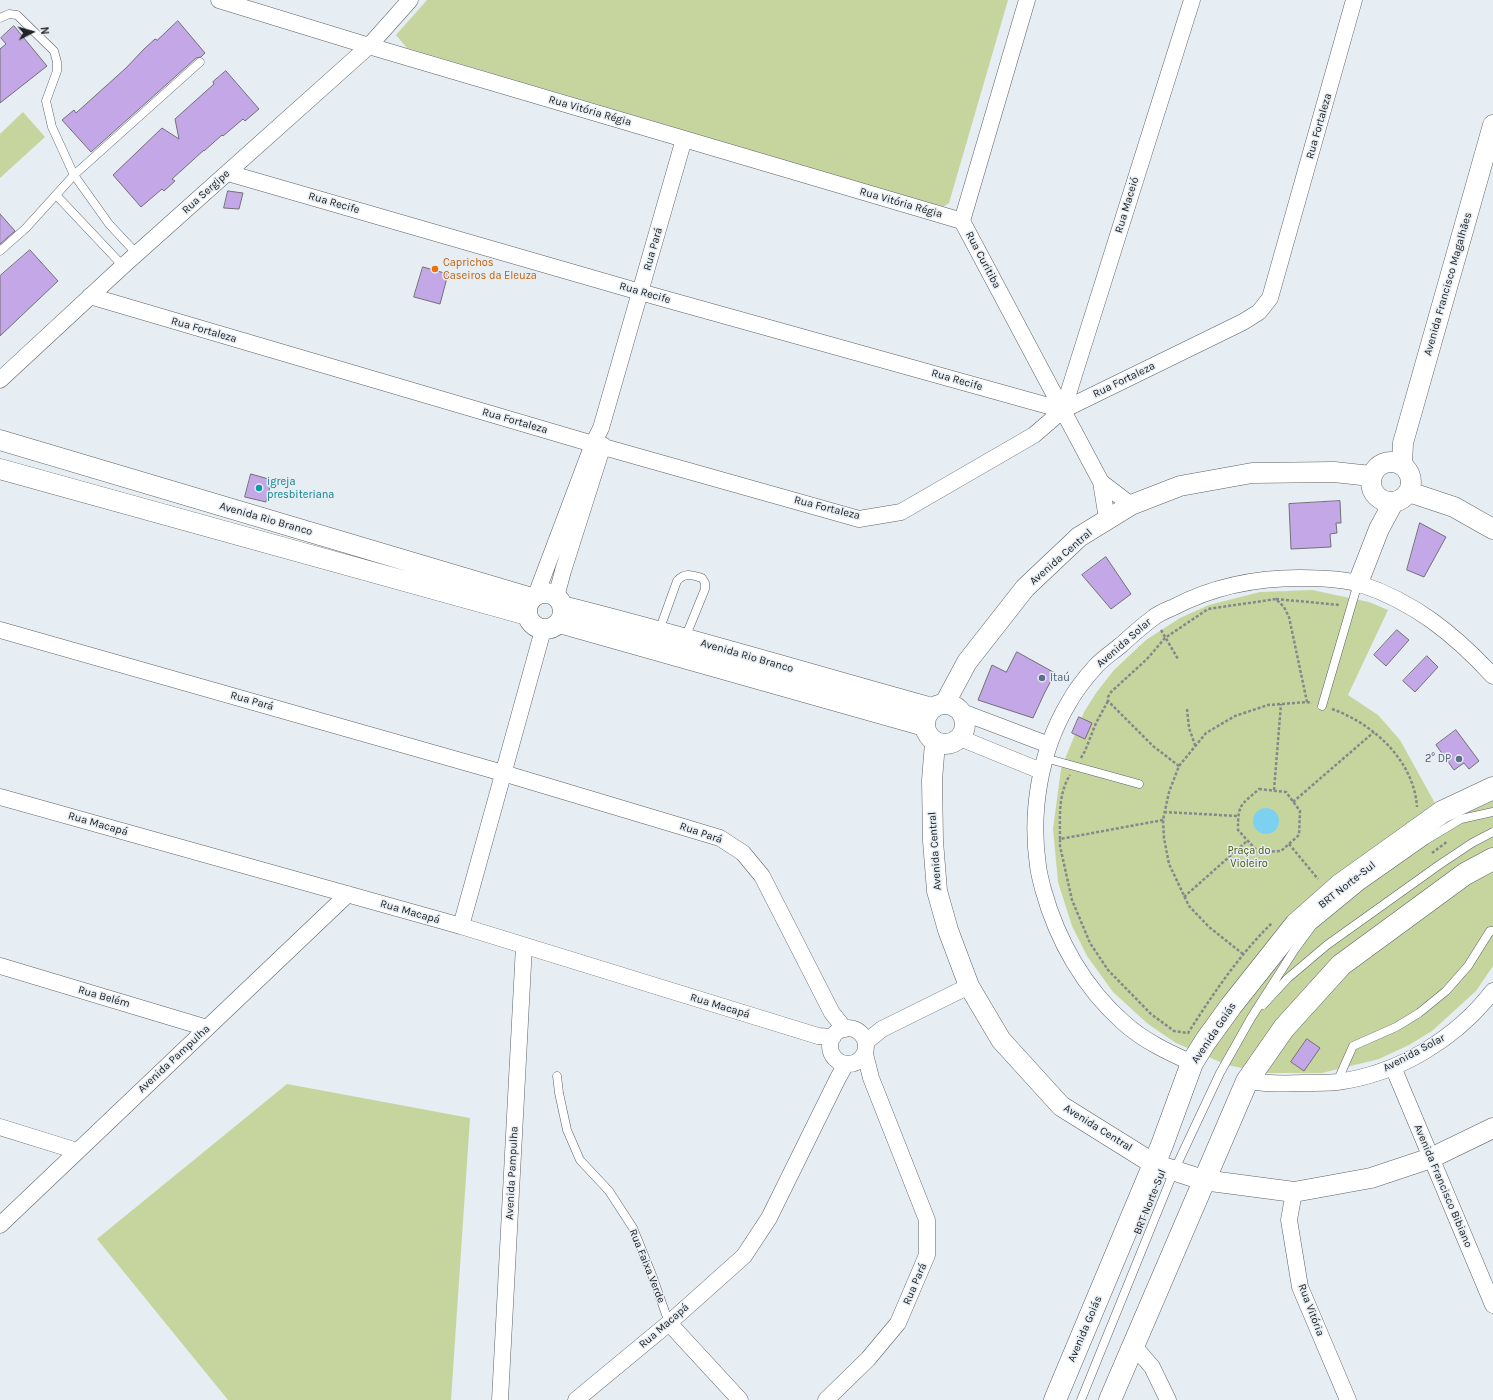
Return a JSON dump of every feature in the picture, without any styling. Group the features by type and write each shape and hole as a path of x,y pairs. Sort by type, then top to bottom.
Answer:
{"main road":[{"name":"Avenida Goiás","path":"1055,1400 1164,1167 1192,1064 1205,1042 1231,1006 1296,924 1340,885 1442,812 1493,788"},
{"path":"1110,1400 1203,1180 1247,1081 1284,1028 1342,965 1465,874 1493,859"}],"street":[{"name":"Rua Vitória Régia","path":"219,0 369,46 962,221"},
{"name":"Rua Sergipe","path":"0,380 123,266 369,46 410,0"},
{"name":"Rua Curitiba","path":"1027,0 962,221 1101,482 1107,519"},
{"name":"Rua Maceió","path":"1063,410 1192,0"},
{"name":"Rua Fortaleza","path":"90,296 598,445 859,519 901,512 1034,435 1063,410 1243,322 1259,312 1270,298 1354,0"},
{"name":"Avenida Francisco Magalhães","path":"1396,463 1403,443 1493,125"},
{"name":"Rua Pará","path":"461,926 503,773 555,614 563,571 684,139"},
{"name":"Rua Recife","path":"228,172 640,292 1063,410"},
{"name":"Avenida Rio Branco","path":"0,440 532,602"},
{"name":"Rua Pará","path":"532,602 598,445"},
{"path":"1358,583 1379,528 1394,498 1411,485 1411,477 1407,470 1396,463 1384,462 1378,466 1371,476 1370,483 1374,495 1394,498 1454,506 1493,529"},
{"name":"Avenida Rio Branco","path":"0,469 532,602"},
{"name":"Avenida Central","path":"938,706 967,662 1025,588 1079,538 1131,505 1180,486 1252,473 1334,472 1371,476"},
{"name":"Rua Curitiba","path":"1101,482 1131,505"},
{"path":"547,566 563,571"},
{"name":"Avenida Solar","path":"1192,1064 1145,1040 1124,1024 1101,1001 1071,958 1058,932 1048,906 1038,867 1035,821 1045,758 1068,703 1097,665 1154,617 1194,596 1233,584 1277,578 1317,578 1358,583 1392,596 1430,618 1471,652 1493,676"},
{"path":"547,593 555,614 532,625 532,602 547,593"},
{"name":"Avenida Rio Branco","path":"555,614 659,631 752,658 938,706"},
{"name":"Avenida Rio Branco","path":"555,614 924,726"},
{"name":"Rua Pará","path":"0,630 503,773 720,838 743,853 762,876 832,1013 845,1045 871,1078 927,1220 927,1254 898,1323 868,1359 826,1400"},
{"path":"962,712 965,719 964,732 955,742 942,745 930,738 926,733 924,726 928,712 938,706 951,704 962,712 1045,758"},
{"path":"960,738 1045,758"},
{"name":"Avenida Central","path":"936,742 932,780 933,841 937,891 948,930 969,986 1001,1040 1061,1106 1164,1167 1203,1180 1294,1192 1372,1178 1431,1158 1493,1128"},
{"name":"Rua Macapá","path":"0,797 461,926 845,1045 838,1078 769,1218 744,1256 669,1323 576,1400"},
{"name":"Avenida Pampulha","path":"0,1225 348,894"},
{"name":"Avenida Pampulha","path":"500,1400 524,946"},
{"name":"Rua Belém","path":"0,966 207,1028"},
{"path":"845,1045 882,1029 969,986"},
{"name":"Avenida Solar","path":"1247,1081 1269,1084 1337,1082 1372,1075 1393,1067 1439,1043 1463,1024 1482,1005 1493,991"},
{"name":"Avenida Francisco Bibiano","path":"1393,1067 1493,1305"},
{"path":"0,1127 77,1151"},
{"name":"Rua Vitória","path":"1294,1192 1289,1220 1300,1287 1348,1400"},
{"name":"Rua Faixa Verde","path":"669,1323 740,1400"},
{"path":"1134,1346 1152,1366 1168,1400"}],"lane":[{"path":"0,18 9,14 17,15 54,51 57,62 57,71 46,101 52,127 74,174 109,224 137,254"},
{"path":"0,251 26,228 57,196 74,174 200,62"},
{"path":"57,196 123,266"},
{"path":"659,631 677,581 681,576 688,574 702,578 705,583 705,589 685,638"},
{"path":"1322,706 1358,583"},
{"path":"1045,758 1139,784"},
{"name":"BRT Norte-Sul","path":"1081,1400 1164,1167 1220,1073 1250,1018 1295,949 1312,926 1362,885 1426,840 1460,819 1493,812"},
{"name":"BRT Norte-Sul","path":"1250,1018 1288,978 1327,945 1439,865 1475,841 1493,832"},
{"path":"1337,1082 1353,1046 1396,1027 1419,1013 1436,1000 1468,966 1490,931 1493,931"},
{"name":"Rua Faixa Verde","path":"557,1076 567,1130 580,1160 609,1191 633,1228 669,1323"}],"path":[{"path":"1179,766 1153,746 1108,701 1108,697 1111,692 1147,658 1165,638 1208,609 1276,599 1350,607"},
{"path":"1276,599 1284,607 1288,617 1308,702"},
{"path":"1154,617 1178,659"},
{"path":"1243,954 1209,927 1190,906 1184,897 1169,864 1164,838 1164,812 1169,792 1179,766 1206,733 1235,716 1268,705 1308,702 1348,715 1374,732 1394,751 1407,773 1416,794 1418,809"},
{"path":"1274,790 1281,704"},
{"path":"1187,708 1189,728 1196,746"},
{"path":"1293,802 1374,732"},
{"path":"1259,789 1274,790 1286,792 1300,811 1300,835 1281,850 1258,852 1238,830 1240,805 1259,789"},
{"path":"1164,812 1238,816"},
{"path":"1163,820 1060,839 1060,846 1072,900 1090,943 1108,970 1151,1014 1174,1031 1188,1033 1210,998 1243,954 1256,938 1273,922"},
{"path":"1184,897 1247,841"},
{"path":"1289,844 1318,879 1324,875"}],"green space":[{"path":"427,0 1008,0 949,203 943,207 407,48 396,35"},
{"path":"23,112 45,137 0,178 0,134"},
{"name":"Praça do Violeiro","path":"1312,590 1369,602 1388,610 1348,695 1378,715 1400,740 1437,807 1493,782 1493,966 1476,991 1432,1031 1409,1045 1379,1059 1322,1073 1267,1073 1227,1065 1176,1043 1148,1024 1113,992 1087,956 1072,926 1058,882 1053,829 1061,769 1084,712 1096,693 1114,670 1146,640 1180,618 1209,605 1260,592"},
{"path":"287,1084 470,1118 451,1400 228,1400 97,1239"}],"water":[{"path":"1266,808 1275,812 1279,821 1275,830 1266,834 1257,830 1253,821 1257,812"}],"building":[{"path":"178,21 205,53 201,57 196,58 91,152 62,120 74,110 76,113 126,68 155,39 157,40"},
{"path":"14,26 47,66 0,103 0,49 6,44 1,38"},
{"path":"226,71 259,109 245,121 243,119 223,136 222,135 172,179 175,181 164,191 162,189 141,207 113,175 162,128 179,139 175,119 214,84 213,82"},
{"path":"228,191 243,193 239,209 224,208"},
{"path":"0,214 15,231 0,244"},
{"path":"30,250 58,281 0,336 0,276"},
{"path":"423,267 448,274 440,304 414,297"},
{"name":"igreja presbiteriana","path":"251,474 272,480 266,502 245,497"},
{"path":"1340,501 1341,523 1336,523 1337,533 1330,534 1331,547 1291,549 1289,504"},
{"path":"1420,523 1446,537 1424,577 1407,570"},
{"path":"1106,557 1131,594 1111,609 1082,575"},
{"path":"1397,630 1409,640 1386,666 1374,655"},
{"path":"1017,652 1055,673 1033,718 978,700 992,665 1006,672"},
{"path":"1427,656 1438,667 1415,692 1403,681"},
{"path":"1079,717 1092,723 1085,739 1072,733"},
{"path":"1456,730 1479,761 1469,769 1464,763 1454,770 1436,745"},
{"path":"1307,1039 1320,1048 1304,1071 1291,1062"}],"place":[{"name":"Caprichos Caseiros da Eleuza","path":"435,269"},
{"name":"igreja presbiteriana","path":"259,488"},
{"name":"Itaú","path":"1042,678"},
{"name":"2° DP","path":"1459,759"}]}
